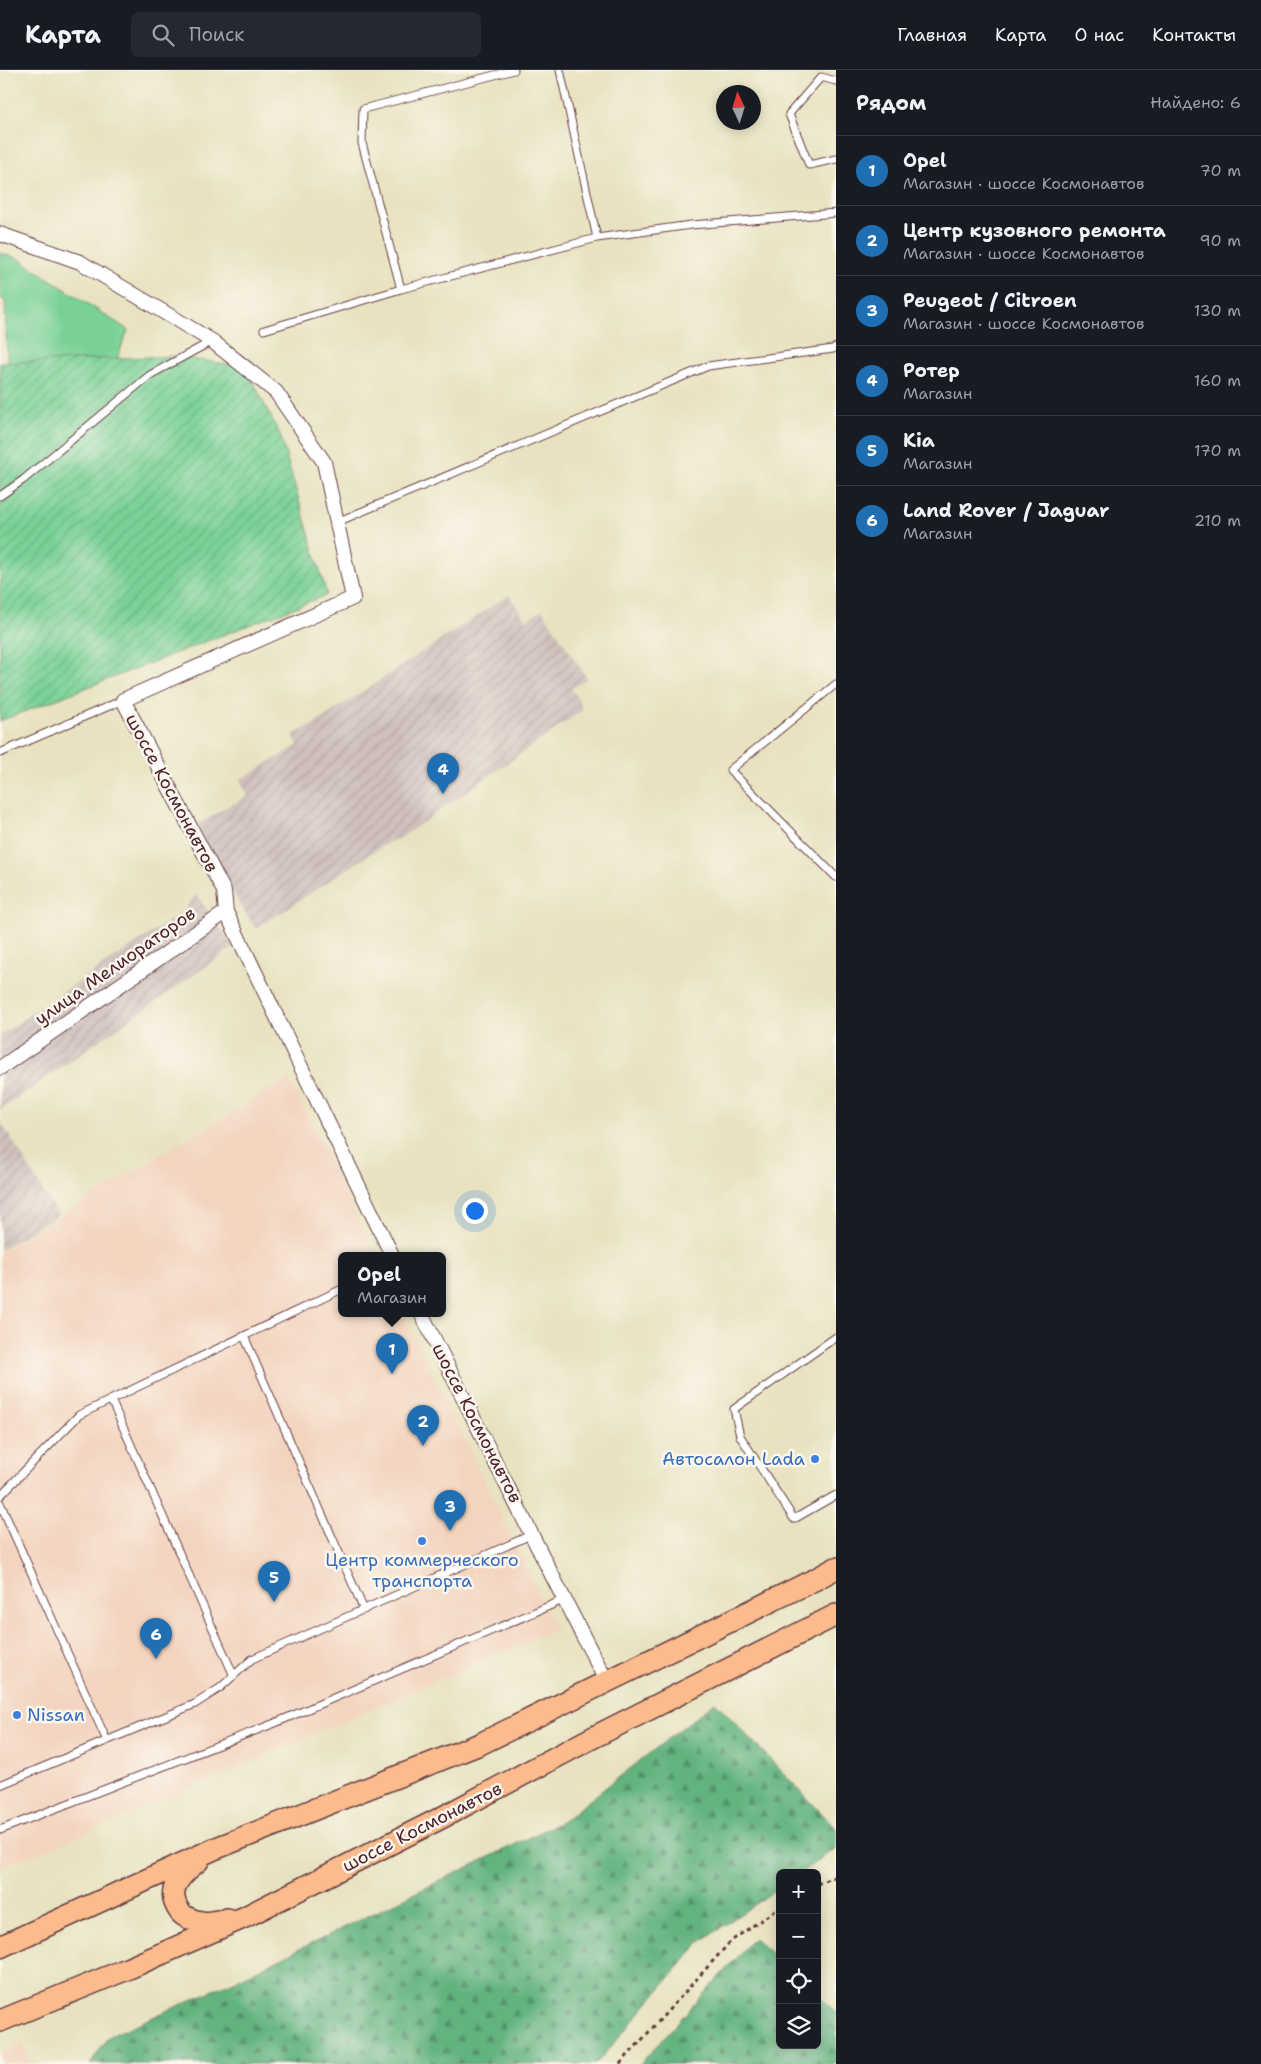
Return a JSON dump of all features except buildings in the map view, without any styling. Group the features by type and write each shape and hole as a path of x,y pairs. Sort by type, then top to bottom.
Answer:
{"main road":[{"path":"0,1947 214,1848 480,1744 836,1568"},
{"name":"шоссе Космонавтов","path":"0,2021 127,1970 245,1917 441,1818 590,1739 836,1615"},
{"path":"214,1848 184,1872 173,1890 174,1903 183,1915 201,1923 245,1917"}],"street":[{"name":"шоссе Космонавтов","path":"0,234 80,262 212,341 276,392 324,462 353,598 123,700 224,891 226,912 391,1252"},
{"name":"улица Мелиораторов","path":"0,1068 226,912"},
{"name":"шоссе Космонавтов","path":"423,1317 563,1600 608,1682"}],"lane":[{"path":"401,289 362,143 363,109 514,70"},
{"path":"560,70 596,238"},
{"path":"836,81 821,77 789,114 809,165 836,159"},
{"path":"264,330 401,289 596,238 691,225 836,213"},
{"path":"0,496 23,480 150,375 212,341"},
{"path":"337,522 708,366 836,348"},
{"path":"836,684 730,770 832,869 836,877"},
{"path":"0,753 123,700"},
{"path":"0,1496 79,1416 338,1291"},
{"path":"244,1336 364,1610"},
{"path":"836,1337 734,1409 740,1436 794,1519 836,1495"},
{"path":"111,1400 234,1676"},
{"path":"0,1503 107,1741"},
{"path":"0,1785 195,1704 220,1688 252,1659 532,1534"},
{"path":"0,1830 275,1723 563,1600"}],"path":[{"path":"821,1882 836,1876"},
{"path":"620,2064 730,1941 776,1910"}],"shaded area":[{"path":"509,595 526,620 542,610 587,678 571,689 578,698 583,710 399,839 390,841 256,929 240,905 196,825 248,795 240,780 298,745 293,735 312,725"},
{"path":"196,894 234,947 0,1110 0,1035 184,911"},
{"path":"289,1078 374,1252 338,1252 338,1317 405,1317 556,1629 47,1850 0,1867 0,1252"},
{"path":"0,1120 58,1215 0,1250"},
{"path":"23,2044 30,2064 0,2064 0,2054"}],"green space":[{"path":"0,253 19,259 128,330 108,382 8,380 5,300 0,298"},
{"path":"173,356 246,367 280,435 327,595 0,721 0,363"},
{"path":"715,1702 836,1828 836,1848 806,1869 776,1869 776,1890 700,1942 596,2064 90,2064 108,2037 234,1981 563,1821"},
{"path":"754,1938 776,1957 776,2049 821,2049 821,1999 836,2012 836,2064 640,2064"}],"place":[{"name":"Ротер","path":"443,794"},
{"name":"Opel","path":"392,1374"},
{"name":"Центр кузовного ремонта","path":"423,1446"},
{"name":"Автосалон Lada","path":"815,1459"},
{"name":"Peugeot / Citroen","path":"450,1531"},
{"name":"Центр коммерческого транспорта","path":"422,1541"},
{"name":"Kia","path":"274,1602"},
{"name":"Land Rover / Jaguar","path":"156,1659"},
{"name":"Nissan","path":"17,1715"}]}
